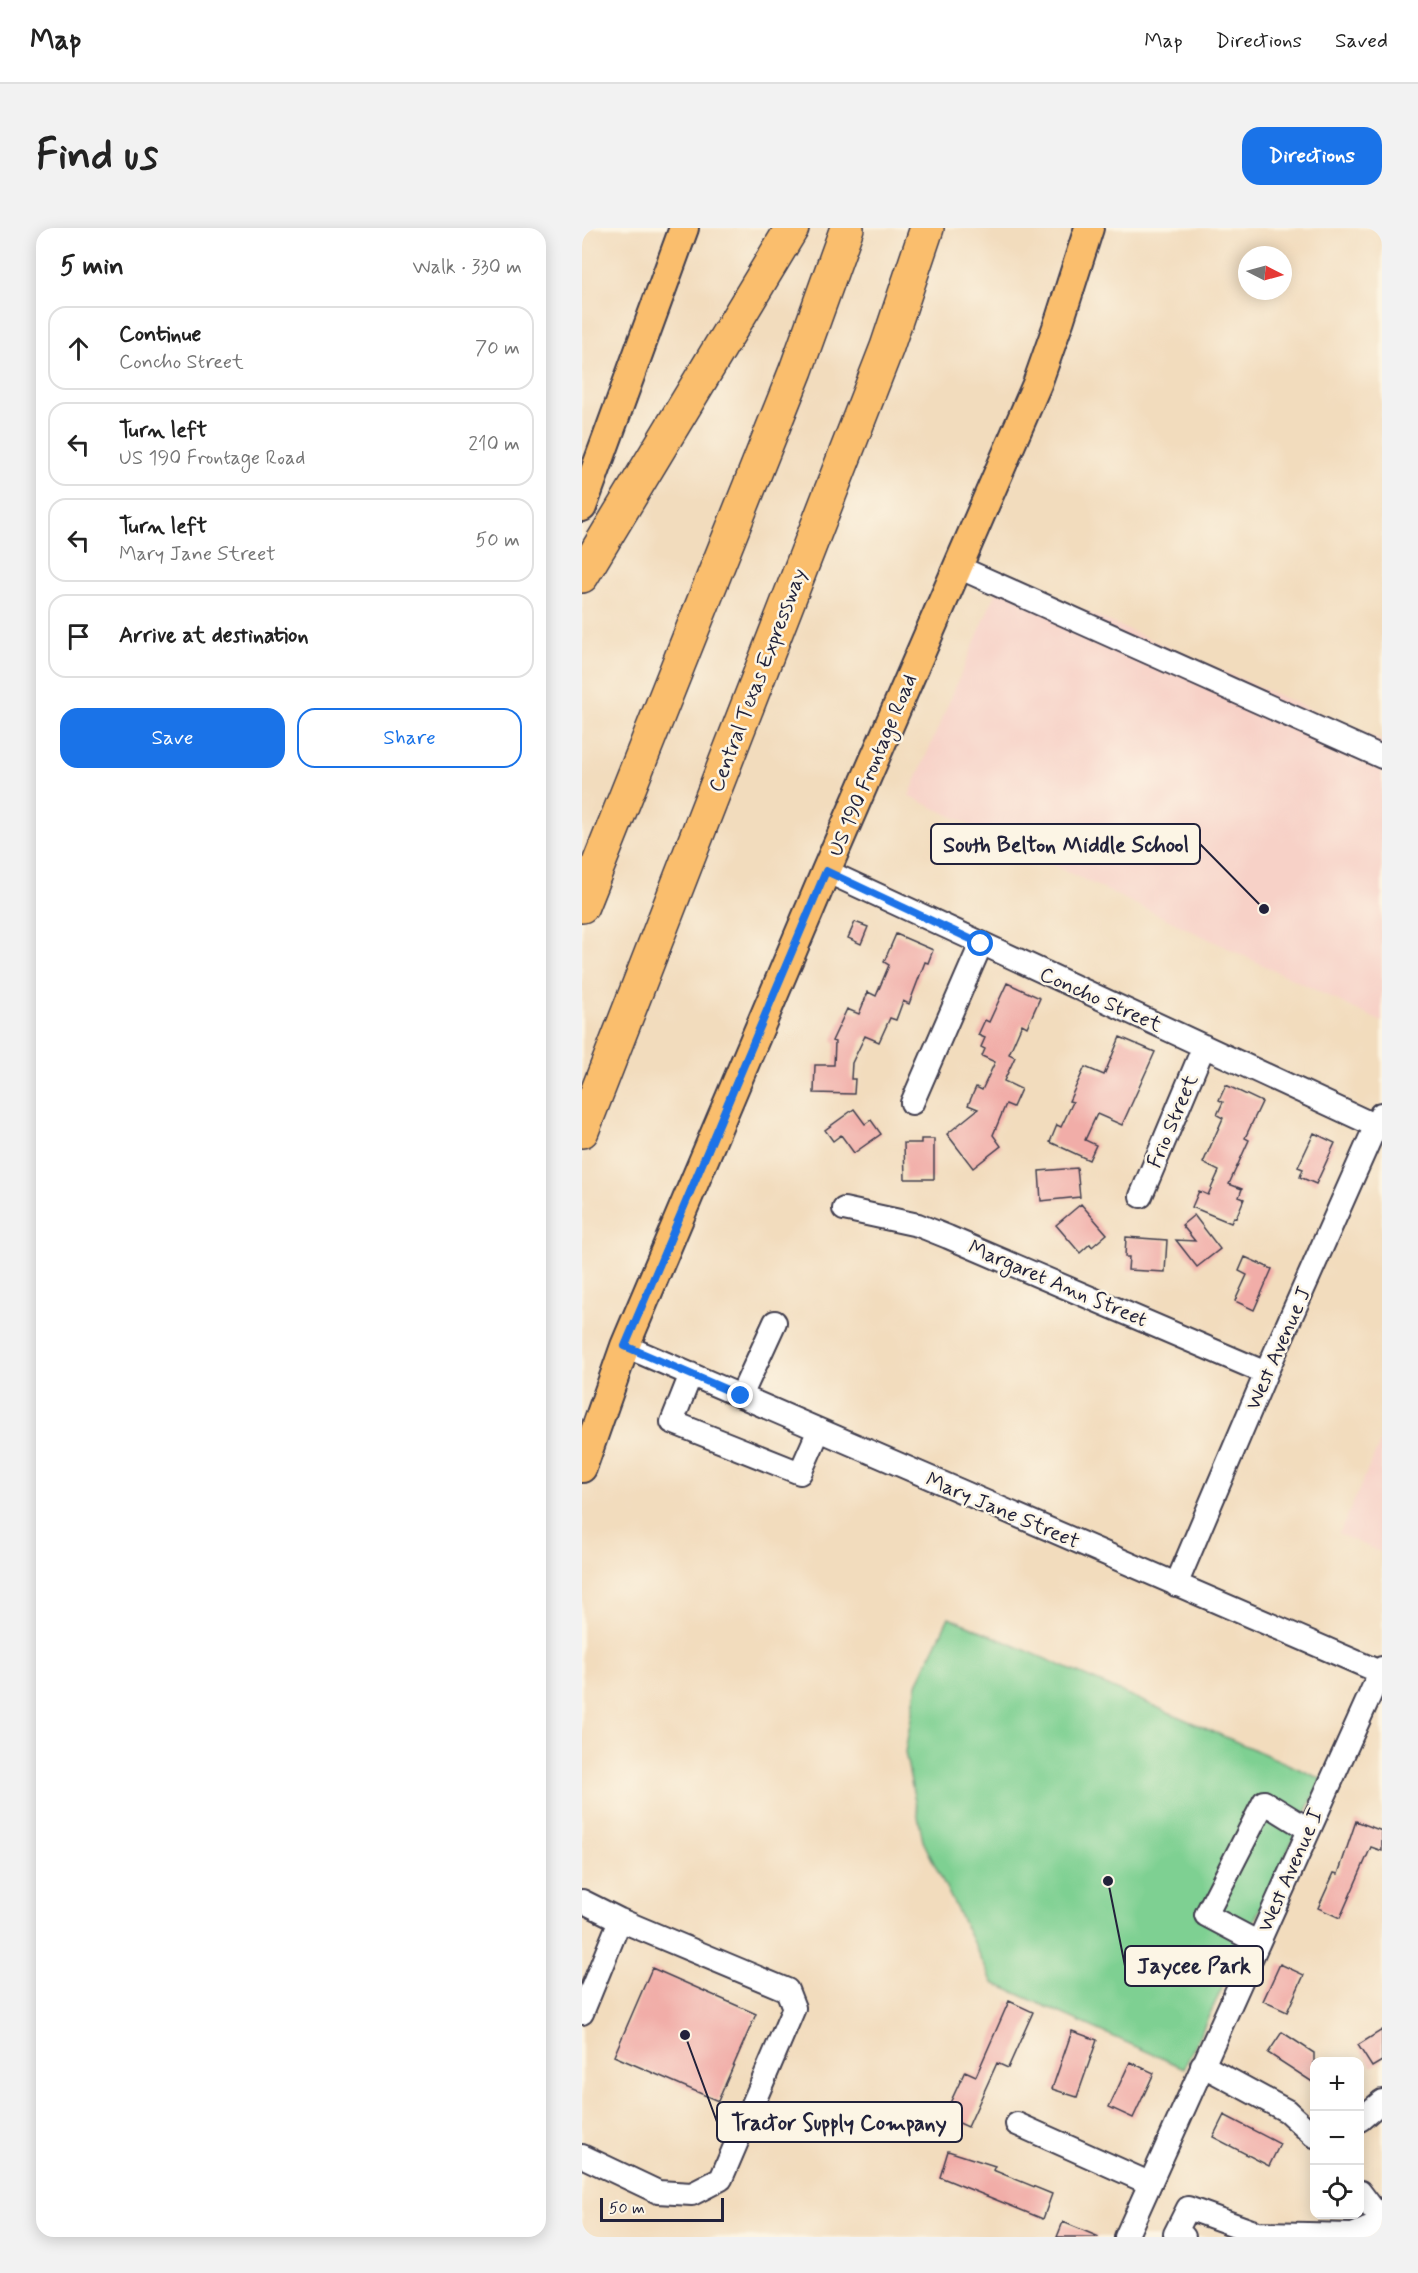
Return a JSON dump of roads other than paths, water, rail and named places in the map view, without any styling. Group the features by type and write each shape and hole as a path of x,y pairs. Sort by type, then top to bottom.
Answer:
{"highway":[{"path":"582,576 792,228"},
{"path":"582,906 796,370 847,228"},
{"name":"Central Texas Expressway","path":"582,1131 887,347 927,228"}],"main road":[{"path":"582,507 684,228"},
{"name":"US 190 Frontage Road","path":"582,1468 625,1346 826,871 1037,384 1089,228"}],"street":[{"path":"958,567 1382,757"},
{"name":"Concho Street","path":"826,871 1204,1046 1379,1119"},
{"path":"912,1103 981,944"},
{"name":"Frio Street","path":"1141,1196 1204,1046"},
{"name":"West Avenue J","path":"1176,1585 1266,1373 1379,1119"},
{"name":"Margaret Ann Street","path":"844,1209 918,1225 1266,1373"},
{"path":"741,1396 775,1322"},
{"name":"Mary Jane Street","path":"625,1346 1176,1585 1381,1671"},
{"path":"691,1374 672,1422 800,1473 819,1430"},
{"name":"West Avenue I","path":"1126,2237 1381,1671"},
{"path":"1257,1942 1206,1915 1264,1802 1308,1829"},
{"path":"582,1901 620,1920 787,1990 794,2008 721,2179 692,2194 658,2192 582,2156"},
{"path":"582,2013 620,1920"},
{"path":"1202,2066 1287,2111 1310,2132"},
{"path":"1364,2116 1382,2101"},
{"path":"1017,2124 1149,2183"},
{"path":"1178,2236 1188,2208 1257,2233 1350,2236 1382,2222 1364,2199"}],"place":[{"name":"South Belton Middle School","path":"1264,909"},
{"name":"Jaycee Park","path":"1108,1881"},
{"name":"Tractor Supply Company","path":"685,2035"}]}
